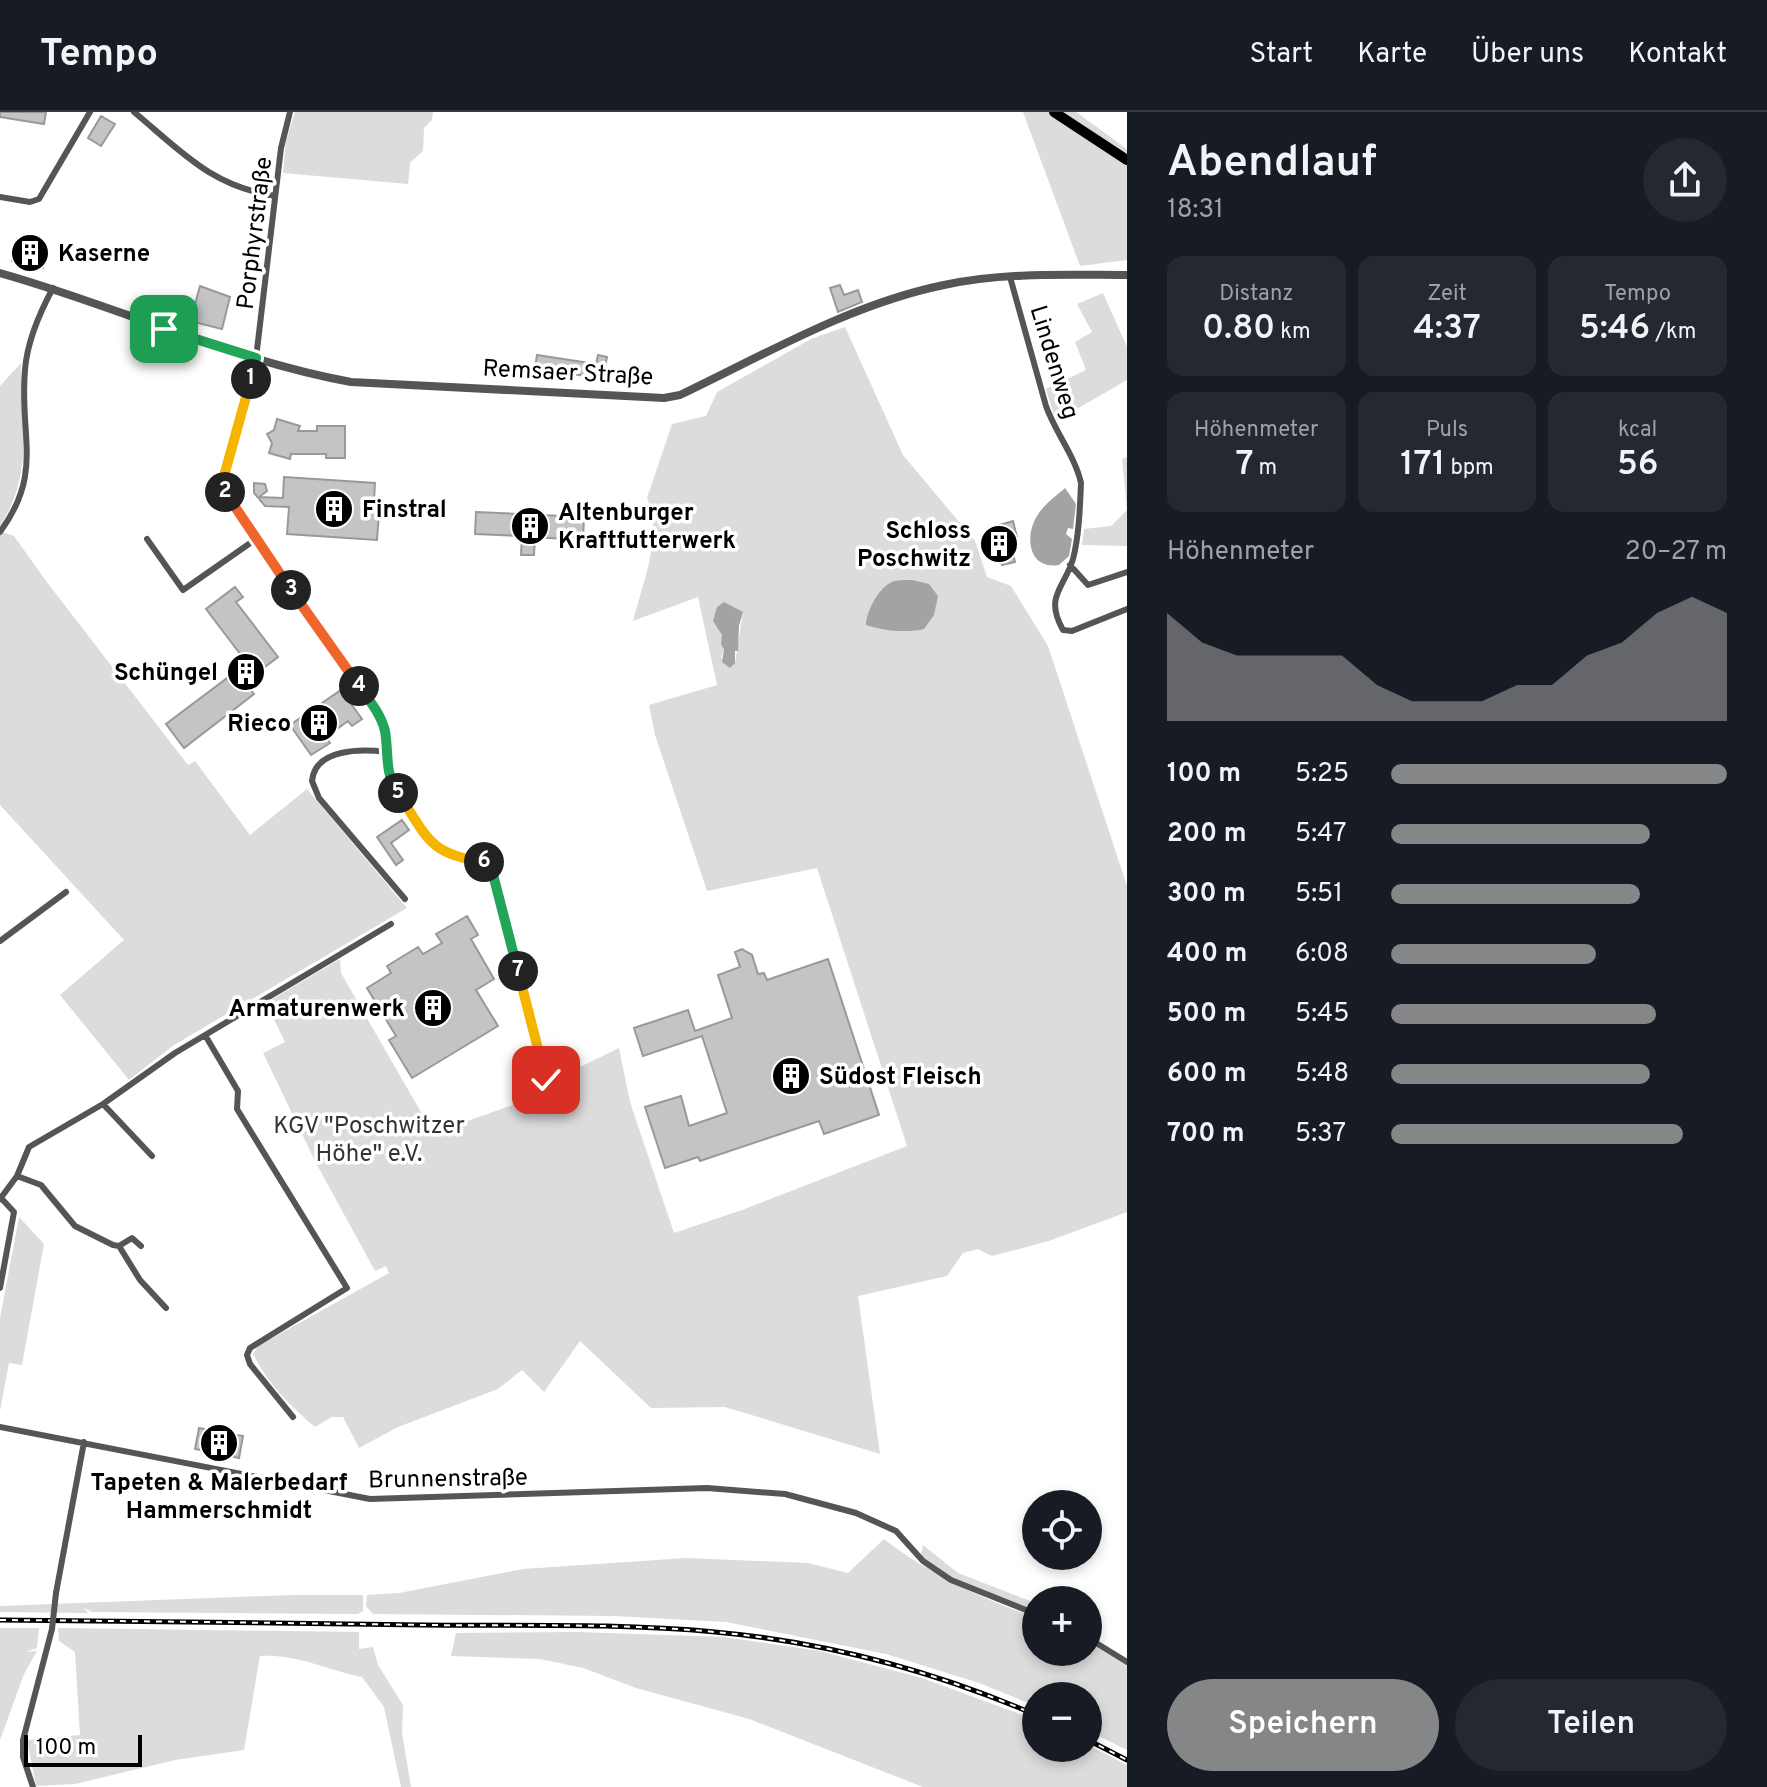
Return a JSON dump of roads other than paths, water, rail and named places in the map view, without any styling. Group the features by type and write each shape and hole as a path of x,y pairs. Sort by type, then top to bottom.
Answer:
{"highway":[{"path":"1054,112 1127,160"}],"street":[{"path":"0,197 30,202 39,199 90,112"},
{"path":"134,112 214,177 241,190 275,196"},
{"name":"Porphyrstraße","path":"290,112 284,129 256,358 223,487 227,498 380,717 391,782 437,850 453,857 490,863 546,1080"},
{"name":"Remsaer Straße","path":"0,273 53,288 123,315 256,358 351,382 664,398 680,395 869,306 947,284 1065,273 1127,275"},
{"name":"Lindenweg","path":"1010,277 1046,406 1079,472 1080,507 1070,565 1054,597 1056,617 1063,630 1072,631 1127,609"},
{"path":"0,532 22,498 28,472 25,370 42,307 53,288"},
{"path":"147,539 183,590 256,539"},
{"path":"1070,565 1088,585 1127,572"},
{"path":"386,752 365,749 342,752 317,768 312,781 319,798 405,899"},
{"path":"0,941 66,892"},
{"path":"0,1288 14,1212 1,1198 17,1176 29,1147 103,1104 205,1035 391,924"},
{"path":"205,1035 238,1091 237,1109 347,1288 250,1348 247,1355 250,1364 293,1417"},
{"path":"103,1104 152,1156"},
{"path":"17,1176 41,1185 75,1226 119,1246 140,1280 166,1308"},
{"path":"119,1246 132,1238 141,1246"},
{"name":"Brunnenstraße","path":"0,1427 370,1499 707,1488 785,1494 856,1513 896,1531 923,1561 951,1580 1022,1608"},
{"path":"33,1787 23,1757 23,1740 52,1629 84,1442"},
{"path":"1102,1647 1127,1662"}],"railway":[{"path":"0,1620 606,1626 715,1632 798,1643 879,1661 958,1685 1022,1709"},
{"path":"1102,1747 1127,1760"}],"place":[{"name":"Kaserne","path":"30,253"},
{"name":"Finstral","path":"334,509"},
{"name":"Altenburger Kraftfutterwerk","path":"530,526"},
{"name":"Schloss Poschwitz","path":"999,544"},
{"name":"Schüngel","path":"246,672"},
{"name":"Rieco","path":"319,723"},
{"name":"Armaturenwerk","path":"433,1008"},
{"name":"Südost Fleisch","path":"791,1076"},
{"name":"Tapeten & Malerbedarf Hammerschmidt","path":"219,1443"}],"park label":[{"name":"KGV \"Poschwitzer Höhe\" e.V.","path":"369,1139"}]}
